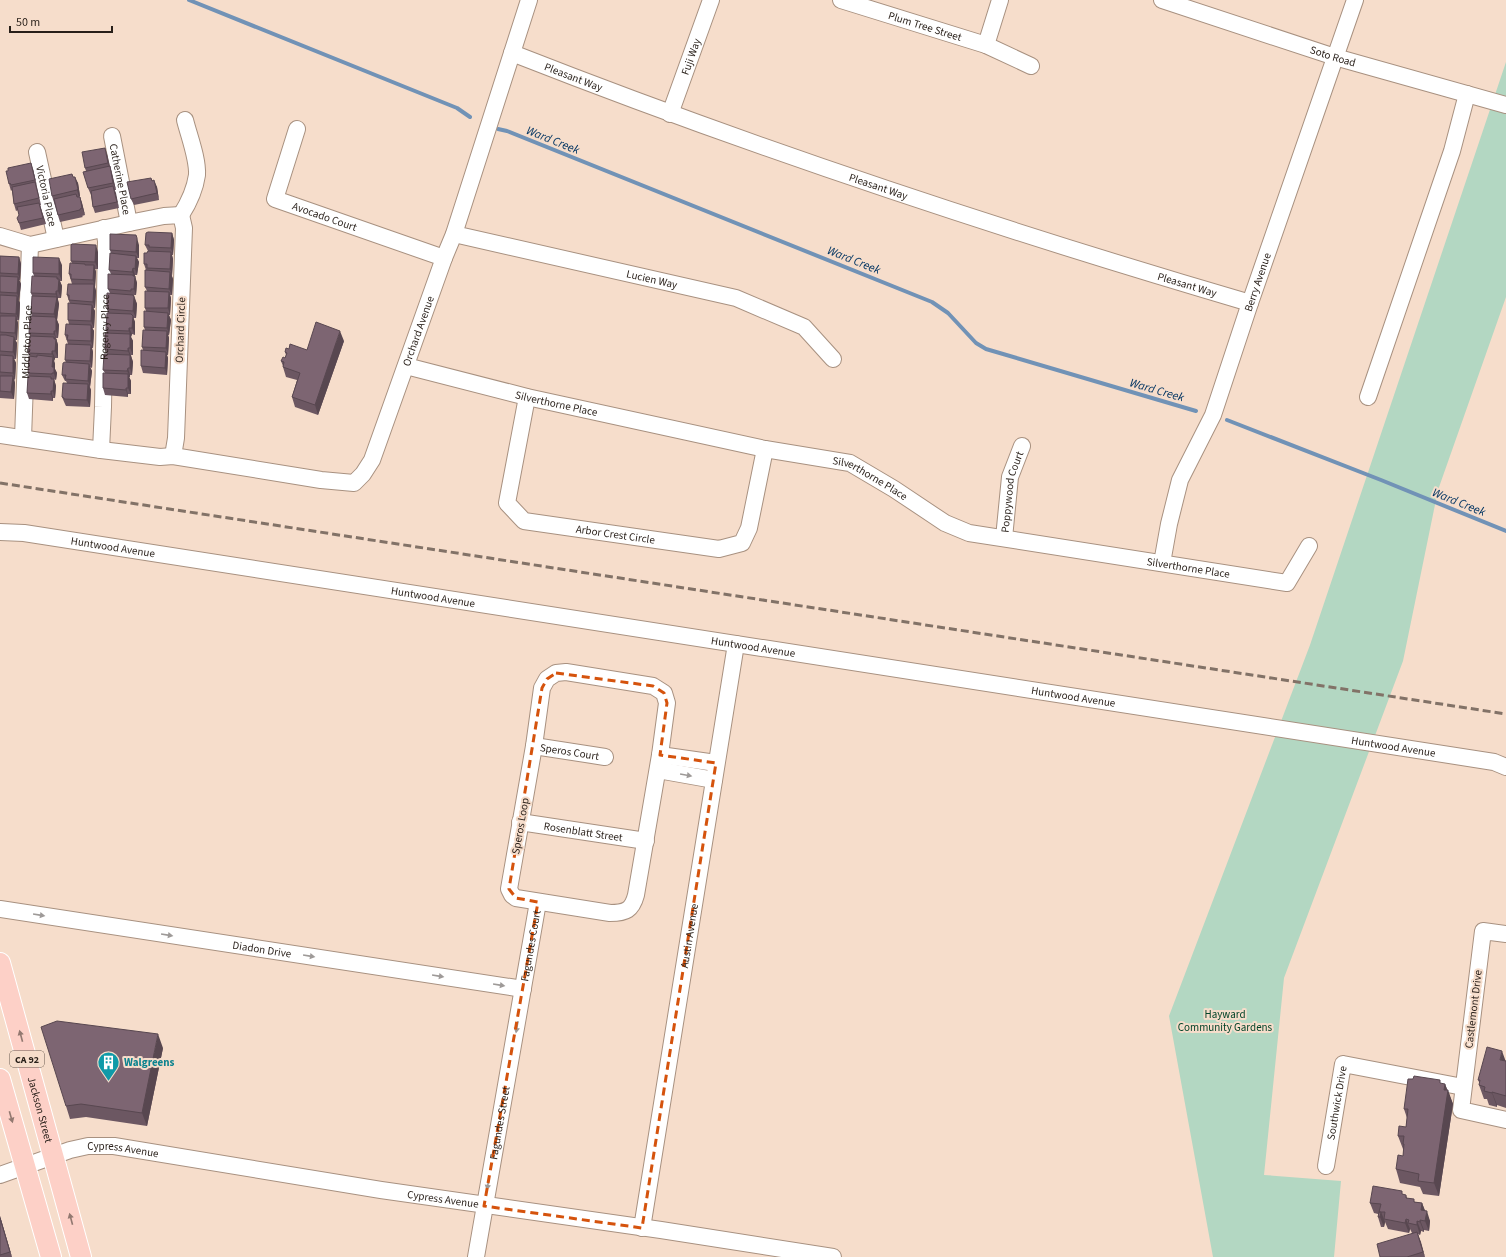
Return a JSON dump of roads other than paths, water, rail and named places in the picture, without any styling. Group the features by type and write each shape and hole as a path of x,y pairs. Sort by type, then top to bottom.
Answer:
{"main road":[{"name":"Jackson Street","path":"0,963 81,1257"},
{"name":"CA 92","path":"0,1079 51,1257"}],"street":[{"name":"Orchard Avenue","path":"173,456 321,480 354,483 363,474 372,460 444,258 454,234 529,0"},
{"name":"Fuji Way","path":"670,114 711,0"},
{"name":"Plum Tree Street","path":"841,0 986,45 1031,66"},
{"path":"986,45 1000,0"},
{"name":"Soto Road","path":"1162,0 1179,3 1335,57 1506,105"},
{"name":"Berry Avenue","path":"1162,563 1169,524 1180,480 1213,414 1355,0"},
{"name":"Pleasant Way","path":"512,53 670,114 965,216 1250,303"},
{"path":"1368,398 1452,151 1467,94"},
{"path":"0,236 30,245 164,216 181,215 188,204 197,175 196,162 185,120"},
{"name":"Avocado Court","path":"297,129 275,199 444,258"},
{"name":"Catherine Place","path":"112,136 129,223"},
{"name":"Victoria Place","path":"37,152 56,239"},
{"name":"Orchard Circle","path":"173,456 176,438 184,228 181,215"},
{"name":"Regency Place","path":"101,450 106,257 104,228"},
{"name":"Lucien Way","path":"454,234 736,298 804,327 834,359"},
{"name":"Middleton Place","path":"23,438 30,245"},
{"name":"Silverthorne Place","path":"406,366 527,397 766,449 850,463 894,488 944,523 968,533 1287,583 1309,546"},
{"name":"Arbor Crest Circle","path":"527,397 507,503 524,521 719,549 742,542 749,528 766,449"},
{"path":"0,435 101,450 160,457 173,456"},
{"name":"Poppywood Court","path":"1004,538 1010,477 1022,446"},
{"name":"Huntwood Avenue","path":"0,532 21,532 1494,762 1506,767"},
{"name":"Austin Avenue","path":"642,1228 736,644"},
{"name":"Speros Loop","path":"566,672 653,686 664,693 667,703 659,762 636,895 634,903 628,910 619,913 610,913 516,898 512,895 509,888 534,746 542,688 546,679 556,673 566,672"},
{"name":"Speros Court","path":"534,746 605,757"},
{"path":"659,762 716,764"},
{"path":"659,762 714,780"},
{"name":"Rosenblatt Street","path":"520,822 646,840"},
{"name":"Fagundes Court","path":"523,989 538,902"},
{"name":"Diadon Drive","path":"0,909 523,989"},
{"name":"Castlemont Drive","path":"1463,1087 1483,931 1506,934"},
{"name":"Fagundes Street","path":"476,1257 523,989"},
{"name":"Southwick Drive","path":"1326,1166 1343,1064 1463,1087"},
{"path":"1463,1087 1461,1110 1506,1120"},
{"name":"Cypress Avenue","path":"0,1175 53,1155 88,1146 114,1146 484,1206 833,1257"}],"waterway":[{"name":"Ward Creek","path":"189,0 457,108 470,117"},
{"name":"Ward Creek","path":"498,129 507,131 932,302 948,313 976,343 986,349 1196,411"},
{"name":"Ward Creek","path":"1227,420 1506,531"}],"railway":[{"path":"0,483 1506,714"}],"place":[{"name":"Walgreens","path":"108,1082"}],"park label":[{"name":"Hayward Community Gardens","path":"1225,1020"}]}
